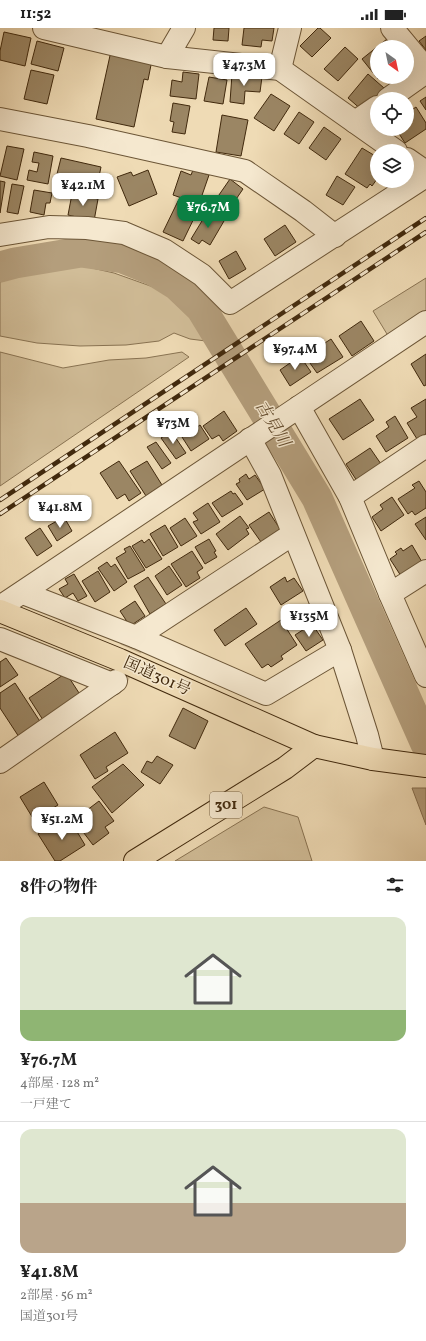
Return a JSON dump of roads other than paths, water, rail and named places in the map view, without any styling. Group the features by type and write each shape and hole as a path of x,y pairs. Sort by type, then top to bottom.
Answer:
{"highway":[{"name":"国道301号","path":"0,611 116,675 314,746 373,759 416,765"},
{"name":"301","path":"135,861 285,768 314,746"}],"street":[{"path":"44,28 167,56 280,69 386,144"},
{"path":"167,56 184,28"},
{"path":"280,69 290,28"},
{"path":"392,28 426,71 398,92"},
{"path":"356,122 370,112"},
{"path":"0,119 88,136 245,171 303,211 335,236"},
{"path":"414,164 426,172"},
{"path":"0,235 49,227 87,228 124,233 164,250 202,275 230,303 426,176"},
{"path":"0,608 426,322"},
{"path":"299,407 350,497 426,676"},
{"path":"254,437 340,650 367,735 373,759"},
{"path":"350,497 426,446"},
{"path":"136,637 293,534"},
{"path":"390,594 426,571"},
{"path":"23,593 136,637 266,694 340,650"},
{"path":"0,639 116,675"},
{"path":"0,762 116,675"}],"waterway":[{"name":"古見川","path":"0,267 15,263 81,252 123,258 153,270 177,285 201,308 317,498 426,744"}],"tunnel":[{"path":"117,679 136,637"}],"railway":[{"path":"0,500 426,218"},
{"path":"0,514 426,232"}]}
